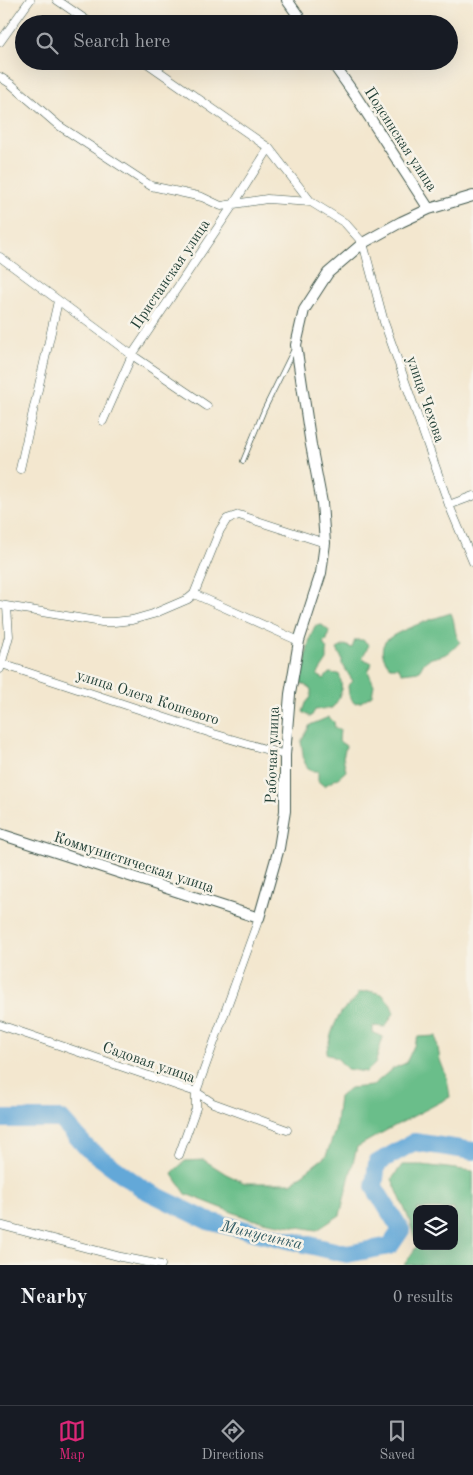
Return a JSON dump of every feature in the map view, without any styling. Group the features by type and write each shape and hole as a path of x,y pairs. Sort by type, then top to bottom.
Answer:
{"street":[{"path":"19,15 30,0"},
{"path":"57,0 79,15"},
{"path":"287,0 298,15"},
{"path":"0,42 15,21"},
{"path":"157,70 269,148 311,202 344,223 363,243"},
{"name":"Подсинская улица","path":"337,70 429,209"},
{"path":"0,77 11,84 58,125 151,186 202,197 222,206 267,199 311,202"},
{"name":"Пристанская улица","path":"103,421 132,354 233,205 269,148"},
{"path":"296,345 304,310 328,272 363,243 401,222 429,209 473,196"},
{"name":"улица Чехова","path":"363,243 384,322 449,505 473,562"},
{"path":"0,258 207,406"},
{"path":"20,469 58,301"},
{"name":"Рабочая улица","path":"179,1155 196,1108 196,1092 259,918 279,848 285,811 285,755 290,694 299,641 321,573 325,543 322,503 296,345"},
{"path":"449,505 473,496"},
{"path":"1,667 9,636 4,606 102,622 132,620 153,614 188,599 194,594 220,530 227,519 238,515 325,543"},
{"path":"194,594 299,641"},
{"name":"улица Олега Кошевого","path":"1,667 285,755"},
{"name":"Коммунистическая улица","path":"0,834 259,918"},
{"name":"Садовая улица","path":"0,1025 196,1092 213,1104 287,1130"},
{"path":"0,1225 120,1261 160,1265"}],"lane":[{"path":"243,461 264,410 296,345"}],"green space":[{"path":"451,613 456,635 460,642 452,650 431,658 425,662 419,671 402,673 398,667 390,667 382,652 383,645 389,638 416,625"},
{"path":"322,625 329,631 327,640 323,643 327,650 327,660 317,675 324,679 329,673 339,674 341,688 338,700 332,708 315,710 311,717 303,712 306,703 311,697 311,689 301,683 301,678 313,631 315,626"},
{"path":"355,640 363,640 369,645 362,658 372,663 368,671 374,685 372,695 361,702 354,703 349,695 348,686 353,681 342,664 342,659 337,649 345,645 352,648"},
{"path":"329,717 334,722 335,728 340,729 339,741 346,746 343,757 346,771 324,786 318,781 318,771 311,771 308,768 303,758 301,742 310,725"},
{"path":"369,991 382,994 390,1003 394,1013 385,1027 373,1026 373,1033 383,1037 375,1064 366,1072 347,1069 338,1059 326,1053 333,1029 341,1013 359,993"},
{"path":"436,1036 450,1097 357,1147 340,1215 317,1230 250,1219 186,1194 172,1173 185,1161 204,1160 245,1183 291,1183 326,1156 335,1131 339,1097 350,1088 372,1086 392,1069 406,1063 418,1037"},
{"path":"402,1165 422,1165 473,1171 473,1265 404,1265 414,1250 458,1250 458,1205 413,1205 413,1232 392,1179"}],"waterway":[{"name":"Минусинка","path":"0,1119 61,1119 87,1148 143,1189 208,1221 347,1254 390,1246 401,1230 374,1187 377,1163 414,1142 473,1151"}]}
